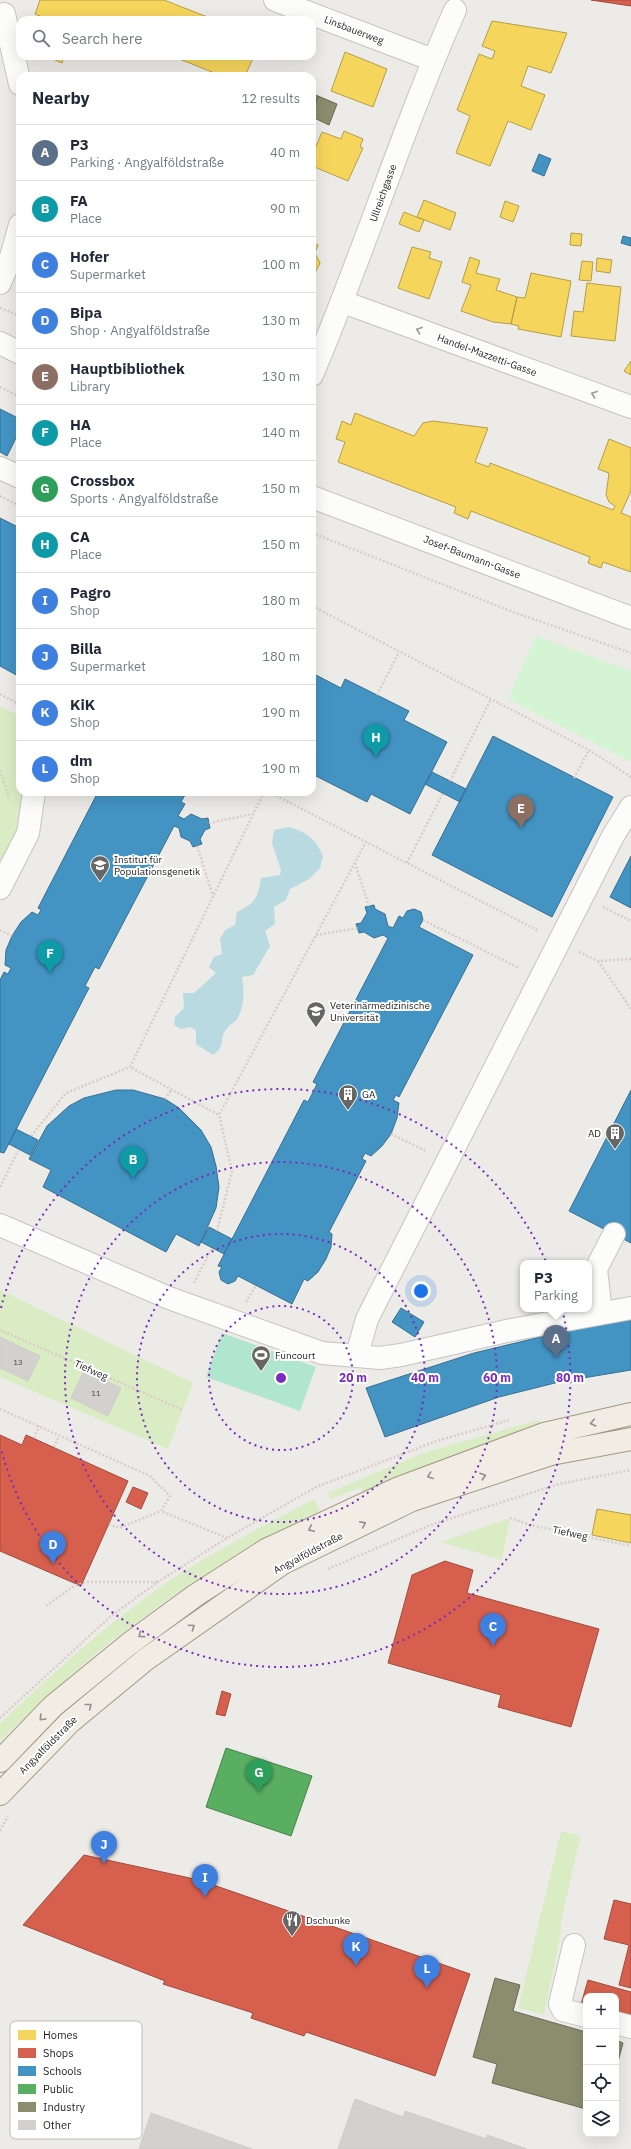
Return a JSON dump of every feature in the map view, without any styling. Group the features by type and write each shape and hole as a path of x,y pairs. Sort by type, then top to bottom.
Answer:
{"main road":[{"name":"Angyalföldstraße","path":"0,1761 53,1706 129,1644 196,1595 266,1550 414,1482 544,1434 631,1414"},
{"name":"Angyalföldstraße","path":"3,1797 70,1722 139,1665 283,1563 412,1500 551,1454 631,1439"}],"street":[{"name":"Linsbauerweg","path":"275,0 433,60"},
{"name":"Ullreichgasse","path":"316,366 343,302 433,60 455,10"},
{"path":"4,14 17,72"},
{"path":"0,283 11,257 16,239"},
{"name":"Handel-Mazzetti-Gasse","path":"343,302 631,407"},
{"path":"0,343 16,351"},
{"path":"0,468 16,475"},
{"name":"Josef-Baumann-Gasse","path":"316,499 631,618"},
{"path":"2,879 28,833 33,796"},
{"path":"357,1355 367,1319 583,896 631,807"},
{"path":"0,1225 184,1303 322,1353 380,1358 401,1355 511,1330 631,1308"},
{"path":"601,1313 596,1269 614,1234"},
{"path":"574,1945 560,2004 563,2010 583,2015"},
{"path":"619,2024 631,2027"}],"path":[{"path":"0,308 16,314"},
{"path":"0,387 16,395"},
{"path":"0,496 16,504"},
{"path":"316,535 513,612 631,653"},
{"path":"316,608 588,750 631,777"},
{"path":"377,695 399,652"},
{"path":"0,694 16,703"},
{"path":"450,781 491,699"},
{"path":"574,778 588,750"},
{"path":"407,863 443,793"},
{"path":"31,1136 66,1093 130,1066 262,796"},
{"path":"277,796 598,961 631,1009"},
{"path":"209,823 254,814"},
{"path":"217,1231 232,1171 219,1115 366,842"},
{"path":"197,846 213,896"},
{"path":"355,862 369,906"},
{"path":"583,896 631,921"},
{"path":"423,920 541,979"},
{"path":"316,935 358,928"},
{"path":"0,930 12,936"},
{"path":"598,961 631,959"},
{"path":"130,1066 219,1115"},
{"path":"165,1099 172,1089"},
{"path":"391,1134 447,1161"},
{"path":"0,1187 19,1149"},
{"path":"184,1303 212,1248"},
{"name":"Tiefweg","path":"0,1330 183,1410"},
{"path":"0,1409 150,1476 170,1496 161,1511 119,1528 109,1524"},
{"path":"34,1438 39,1426"},
{"path":"54,1447 58,1436"},
{"path":"327,1570 433,1524 559,1484 631,1470"},
{"path":"161,1511 227,1538"},
{"name":"Tiefweg","path":"510,1518 530,1525 631,1546"},
{"path":"46,1606 74,1586 88,1582 158,1582"},
{"path":"0,1831 3,1797"}],"green space":[{"path":"536,636 631,671 631,762 508,699"},
{"path":"0,706 16,714 16,796 25,796 23,810 16,835 5,859 0,860"},
{"path":"0,1290 193,1383 168,1449 0,1377"},
{"name":"Funcourt","path":"222,1333 316,1367 300,1411 206,1377"},
{"path":"534,1421 539,1421 541,1425 363,1492 361,1487 331,1499 328,1493 423,1453"},
{"path":"314,1499 320,1511 252,1546 170,1598 111,1641 63,1682 0,1741 0,1724 57,1670 117,1619 159,1588 196,1564 235,1541"},
{"path":"510,1518 502,1560 441,1542"},
{"path":"561,1831 578,1835 580,1838 561,1922 561,1933 544,2015 518,2008"}],"water":[{"path":"288,827 300,831 310,837 317,845 323,856 320,868 309,879 290,889 286,900 274,907 275,924 265,931 270,946 253,975 242,977 242,1007 237,1019 224,1032 220,1048 213,1055 196,1044 196,1030 190,1027 181,1029 174,1025 175,1017 184,1008 183,993 194,993 216,973 209,967 214,957 222,954 220,939 225,930 235,925 237,912 248,906 255,899 259,890 261,878 280,875 281,870 272,843 274,830"}],"building: Homes":[{"path":"40,0 164,0 205,16 40,16 35,14"},
{"path":"492,21 567,33 551,73 528,66 521,86 545,95 531,130 508,121 490,166 456,153 470,116 457,110 479,54 492,59 495,51 482,46"},
{"path":"345,52 387,69 373,107 331,91"},
{"path":"55,60 63,60 62,63"},
{"path":"182,60 252,60 247,72 212,72"},
{"path":"344,131 363,139 360,147 363,148 348,181 316,168 316,146 322,132 341,139"},
{"path":"424,200 456,213 450,230 417,217"},
{"path":"505,201 519,206 513,222 500,217"},
{"path":"404,212 424,220 419,232 399,224"},
{"path":"571,233 582,234 581,246 570,245"},
{"path":"412,247 431,252 429,258 442,262 429,299 398,288"},
{"path":"316,255 320,263 316,271"},
{"path":"470,257 480,261 476,273 500,279 496,290 517,297 511,324 493,322 461,311 471,285 462,282"},
{"path":"597,258 612,260 610,273 596,271"},
{"path":"582,261 593,262 591,281 579,280"},
{"path":"531,273 571,281 561,337 518,329 519,326 511,324 517,297 525,298"},
{"path":"587,283 621,287 615,341 571,336 574,311 583,312"},
{"path":"631,361 631,375 624,371"},
{"path":"355,413 414,436 423,423 433,421 488,428 475,462 489,467 490,463 613,510 615,506 609,502 606,495 609,473 598,469 609,439 631,448 631,491 621,513 631,517 631,572 603,562 601,568 588,563 590,557 471,511 468,519 454,513 456,507 338,462 345,442 336,439 342,421 351,425"},
{"path":"597,1509 631,1515 631,1543 592,1535"}],"building: Shops":[{"path":"591,0 631,0 631,6"},
{"path":"0,1435 22,1445 26,1435 128,1481 81,1586 0,1551"},
{"path":"133,1487 148,1493 141,1509 126,1502"},
{"path":"445,1561 473,1570 467,1593 599,1629 571,1727 498,1707 501,1695 388,1663 412,1575"},
{"path":"222,1691 231,1694 225,1716 216,1714"},
{"path":"84,1855 199,1880 470,1974 435,2076 306,2032 304,2036 251,2018 253,2013 163,1984 165,1981 23,1925"},
{"path":"614,1900 631,1904 631,1988 619,1985 629,1945 604,1939"},
{"path":"588,1980 631,1992 631,2021 619,2018 619,1993 584,1993"},
{"path":"583,1998 583,2008 580,2008"}],"building: Schools":[{"path":"539,154 551,159 544,176 532,171"},
{"path":"623,236 631,238 631,246 621,243"},
{"path":"0,409 16,417 16,438 7,456 0,452"},
{"path":"0,518 16,526 16,675 0,666"},
{"path":"316,675 341,688 345,679 409,711 404,720 447,742 410,814 371,794 367,802 316,776"},
{"path":"493,736 613,797 552,917 432,855"},
{"path":"432,772 466,789 460,802 425,784"},
{"path":"96,796 184,796 181,802 185,804 178,816 184,819 191,814 202,819 208,818 210,828 205,830 200,839 202,844 193,847 190,841 181,837 179,828 174,826 99,969 95,967 85,986 89,988 4,1153 0,1152 0,980 4,972 8,974 11,968 5,965 6,950 12,936 21,922 32,912 38,915 41,910 38,908"},
{"path":"631,856 631,908 610,897"},
{"name":"GA","path":"374,905 375,909 385,914 388,926 393,928 399,916 403,918 407,911 414,909 421,912 423,920 419,927 473,955 399,1097 396,1095 393,1100 399,1103 397,1118 391,1134 382,1146 371,1156 365,1153 362,1159 366,1161 329,1232 332,1234 331,1247 326,1259 318,1272 308,1281 304,1279 292,1304 238,1276 235,1281 228,1284 221,1280 219,1272 222,1267 218,1266 304,1100 308,1102 317,1084 313,1082 388,938 383,935 374,938 364,932 359,933 356,924 361,923 367,913 365,907"},
{"path":"116,1090 133,1090 165,1099 179,1108 201,1130 211,1147 219,1187 216,1208 199,1246 176,1234 166,1252 43,1187 51,1170 29,1159 47,1126 69,1106 84,1098"},
{"name":"AD","path":"631,1090 631,1243 569,1211"},
{"path":"16,1129 38,1140 30,1155 9,1144"},
{"path":"209,1227 232,1239 224,1254 201,1242"},
{"path":"401,1308 424,1322 415,1337 392,1322"},
{"path":"631,1320 631,1370 559,1382 499,1397 385,1437 366,1388 474,1353 582,1327"}],"building: Public":[{"path":"226,1748 312,1776 291,1836 206,1807"}],"building: Industry":[{"path":"318,96 337,104 329,125 316,119 316,103"},
{"path":"495,1978 520,1985 513,2011 583,2031 583,2108 492,2083 497,2064 473,2057"},
{"path":"619,2041 623,2043 619,2058"}],"building: Other":[{"path":"0,1337 40,1356 28,1381 0,1368"},
{"path":"84,1371 121,1388 108,1416 71,1398"},
{"path":"355,2099 403,2117 405,2111 486,2139 487,2135 527,2149 338,2149"},
{"path":"151,2113 252,2149 139,2149"}],"place":[{"name":"CA","path":"376,757"},
{"name":"Hauptbibliothek","path":"521,828"},
{"name":"Institut für Populationsgenetik","path":"100,882"},
{"name":"HA","path":"50,973"},
{"name":"Veterinärmedizinische Universität","path":"316,1028"},
{"name":"GA","path":"348,1111"},
{"name":"AD","path":"615,1150"},
{"name":"FA","path":"133,1179"},
{"name":"P3","path":"556,1358"},
{"name":"Funcourt","path":"261,1372"},
{"name":"Bipa","path":"53,1564"},
{"name":"Hofer","path":"493,1646"},
{"name":"Crossbox","path":"259,1792"},
{"name":"Billa","path":"104,1864"},
{"name":"Pagro","path":"205,1897"},
{"name":"Dschunke","path":"292,1937"},
{"name":"KiK","path":"356,1966"},
{"name":"dm","path":"427,1988"}]}
